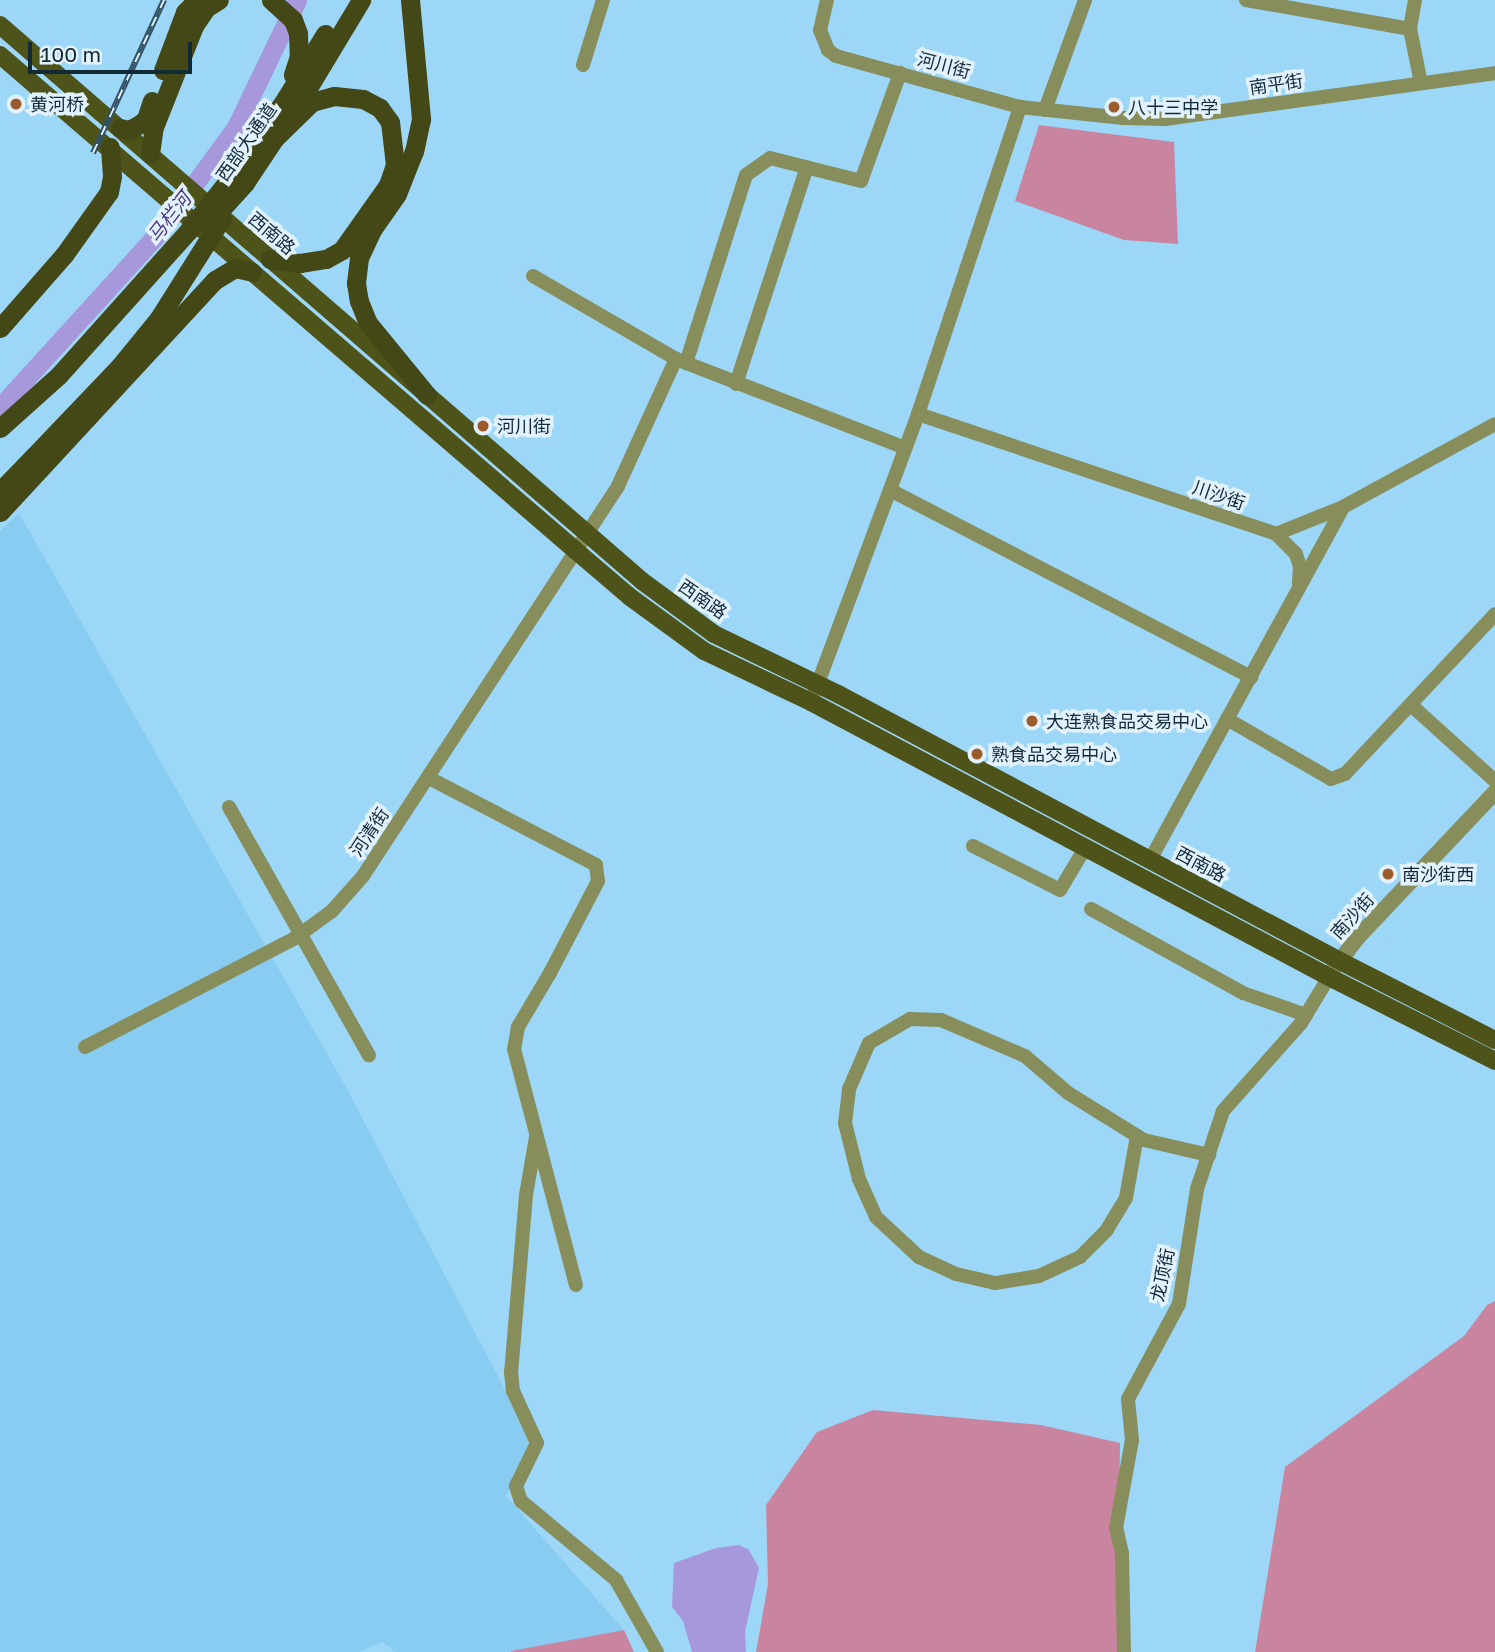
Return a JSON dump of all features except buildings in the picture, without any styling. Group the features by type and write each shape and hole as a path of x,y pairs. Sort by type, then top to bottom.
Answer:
{"highway":[{"path":"271,0 287,13 298,33 299,56 286,98"},
{"name":"西部大通道","path":"0,428 59,375 189,230 239,167 286,98 346,0"},
{"name":"西部大通道","path":"0,444 68,383 245,183 361,0"},
{"path":"410,0 421,119 414,151 397,194 372,230 359,258 356,282 359,301 368,323 427,395"},
{"path":"120,128 130,130 146,119 185,12 210,1"},
{"path":"153,157 154,127 194,26 210,1"},
{"path":"270,259 300,263 326,259 342,250 388,185 395,165 390,122 380,108 363,99 346,96 312,102 274,139"},
{"path":"0,328 64,256 109,191 112,176 110,147"},
{"path":"0,491 120,366 159,318 245,183"},
{"path":"0,512 215,280 234,268 252,272"}],"main road":[{"name":"西南路","path":"0,25 642,581 714,634 818,684 1338,960 1495,1040"},
{"path":"0,55 630,597 704,651 811,702 1329,978 1495,1061"}],"street":[{"path":"583,65 603,0"},
{"name":"河川街","path":"827,0 820,30 828,50 836,56 1020,107"},
{"path":"1045,110 1085,0"},
{"path":"1246,0 1410,29"},
{"path":"1415,0 1410,29 1421,83"},
{"name":"河清街","path":"85,1047 300,934 332,911 363,876 618,486 681,361 746,175 769,158 861,181 900,73"},
{"name":"南平街","path":"1020,107 1123,118 1165,119 1495,73"},
{"path":"811,702 918,414 1020,107"},
{"path":"736,384 807,167"},
{"path":"533,276 681,361 905,448"},
{"name":"川沙街","path":"918,414 1276,534"},
{"path":"1299,589 1300,567 1296,554 1276,534 1343,507 1495,424"},
{"path":"890,490 1251,677"},
{"path":"1150,860 1343,507"},
{"path":"1227,719 1331,779 1345,774 1495,614"},
{"path":"1411,705 1495,781"},
{"path":"429,778 596,865 597,881 550,974 518,1027 514,1049 576,1285"},
{"name":"南沙街","path":"1329,978 1338,960 1495,792"},
{"path":"229,807 369,1055"},
{"path":"973,846 1060,890 1085,848"},
{"path":"1091,909 1243,993 1306,1015"},
{"name":"龙顶街","path":"1124,1652 1122,1553 1116,1528 1132,1440 1128,1399 1179,1304 1197,1189 1223,1111 1306,1015 1329,978"},
{"path":"1137,1136 1126,1198 1107,1230 1080,1257 1039,1276 995,1283 956,1274 919,1257 876,1217 859,1179 845,1123 849,1089 869,1042 910,1019 941,1020 1025,1056 1068,1093 1137,1136 1209,1155"},
{"path":"537,1132 526,1195 511,1372 513,1391 537,1443 516,1486 521,1501 616,1580 657,1652"}],"shaded area":[{"path":"1039,125 1174,142 1178,244 1124,240 1015,201"},
{"path":"19,513 346,1087 531,1439 506,1496 624,1630 511,1652 395,1652 382,1642 359,1652 0,1652 0,531"},
{"path":"1495,1301 1495,1652 1255,1652 1285,1467 1464,1336 1487,1305"},
{"path":"873,1410 1041,1425 1120,1443 1118,1652 756,1652 768,1584 766,1505 817,1432"},
{"path":"739,1545 749,1550 759,1568 745,1632 746,1652 692,1652 683,1621 672,1607 674,1563 716,1548"},
{"path":"624,1630 634,1652 511,1652 511,1651"}],"waterway":[{"name":"马栏河","path":"0,407 160,231 236,127 297,0"}],"railway":[{"path":"93,153 164,0"}],"place":[{"name":"黄河桥","path":"16,104"},
{"name":"八十三中学","path":"1114,107"},
{"name":"河川街","path":"483,426"},
{"name":"大连熟食品交易中心","path":"1032,721"},
{"name":"熟食品交易中心","path":"977,754"},
{"name":"南沙街西","path":"1388,874"}]}
